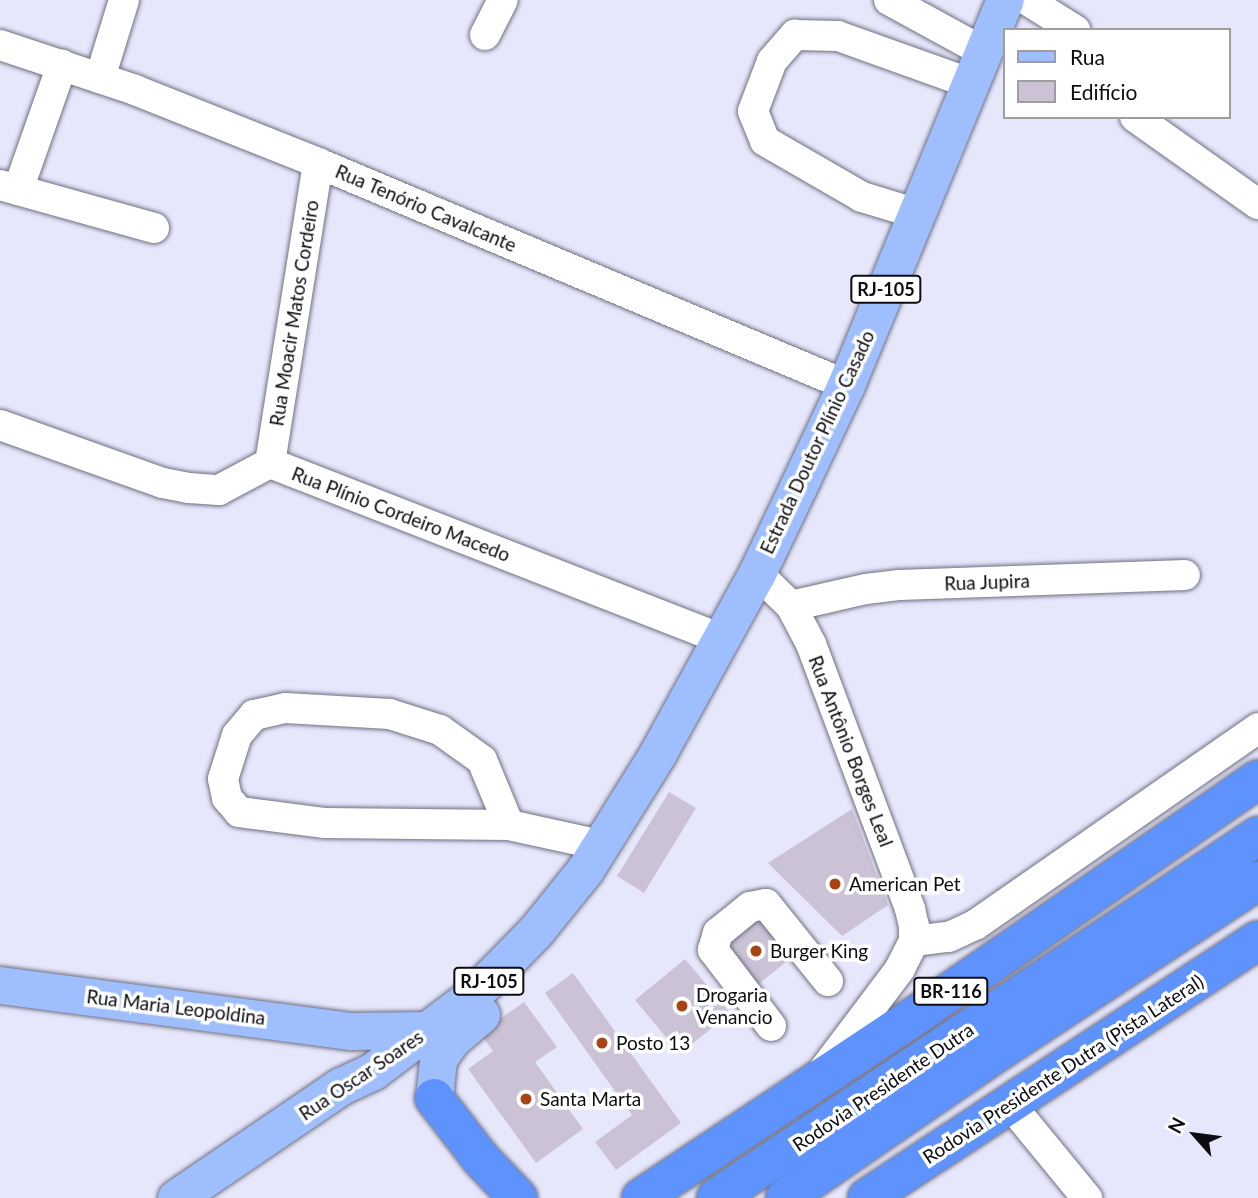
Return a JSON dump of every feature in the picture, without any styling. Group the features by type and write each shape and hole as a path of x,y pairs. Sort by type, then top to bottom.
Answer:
{"highway":[{"name":"BR-116","path":"641,1198 816,1082 1258,779"},
{"name":"Rodovia Presidente Dutra","path":"716,1198 1258,836"},
{"name":"Rodovia Presidente Dutra","path":"785,1198 1004,1047 1258,881"},
{"name":"Rodovia Presidente Dutra (Pista Lateral)","path":"867,1198 1258,940"},
{"path":"434,1098 512,1195"}],"main road":[{"name":"Estrada Doutor Plínio Casado","path":"757,573 846,385 1005,0"},
{"name":"Rua Oscar Soares","path":"176,1198 341,1086 373,1071 491,979 548,917 592,858 658,753 757,573"},
{"name":"Rua Oscar Soares","path":"434,1098 438,1059 444,1049 536,962 568,913 592,858"},
{"name":"Rua Maria Leopoldina","path":"0,985 351,1031 428,1030"},
{"path":"351,1031 367,1049 373,1071 402,1076 434,1098"}],"street":[{"path":"100,78 124,0"},
{"path":"485,35 503,0"},
{"path":"889,0 978,68"},
{"path":"1027,0 1072,28"},
{"path":"918,214 862,197 765,141 753,111 772,61 795,35 838,36 978,68"},
{"name":"Rua Tenório Cavalcante","path":"0,45 100,78 318,163 846,385"},
{"path":"62,65 9,188 154,228"},
{"path":"1138,119 1258,204"},
{"name":"Rua Moacir Matos Cordeiro","path":"270,463 318,163"},
{"name":"Rua Plínio Cordeiro Macedo","path":"0,425 163,483 189,488 219,490 270,463 720,639"},
{"name":"Rua Antônio Borges Leal","path":"757,573 791,606 811,644 906,898 914,941"},
{"name":"Rua Jupira","path":"791,606 866,589 900,585 1185,575"},
{"path":"509,825 482,760 440,730 390,714 285,708 254,715 237,734 223,779 227,798 239,813 325,823 509,825 592,858"},
{"path":"816,1082 900,969 914,941 949,937 975,925 1258,728"},
{"path":"771,1026 713,950 718,933 750,907 766,904 828,981"},
{"path":"1010,1104 1087,1198"}],"building":[{"path":"669,792 696,808 644,893 617,876"},
{"name":"American Pet","path":"852,809 888,905 842,936 768,863"},
{"name":"Burger King","path":"757,914 791,958 755,987 721,943"},
{"name":"Drogaria Venancio","path":"685,959 730,1013 680,1054 635,1000"},
{"name":"Posto 13","path":"573,973 681,1123 616,1170 595,1142 632,1115 545,993"},
{"name":"Santa Marta","path":"524,1002 557,1047 535,1062 583,1129 536,1163 468,1069 493,1051 480,1033"}],"place":[{"name":"American Pet","path":"835,884"},
{"name":"Burger King","path":"756,951"},
{"name":"Drogaria Venancio","path":"682,1006"},
{"name":"Posto 13","path":"602,1043"},
{"name":"Santa Marta","path":"526,1099"}]}
